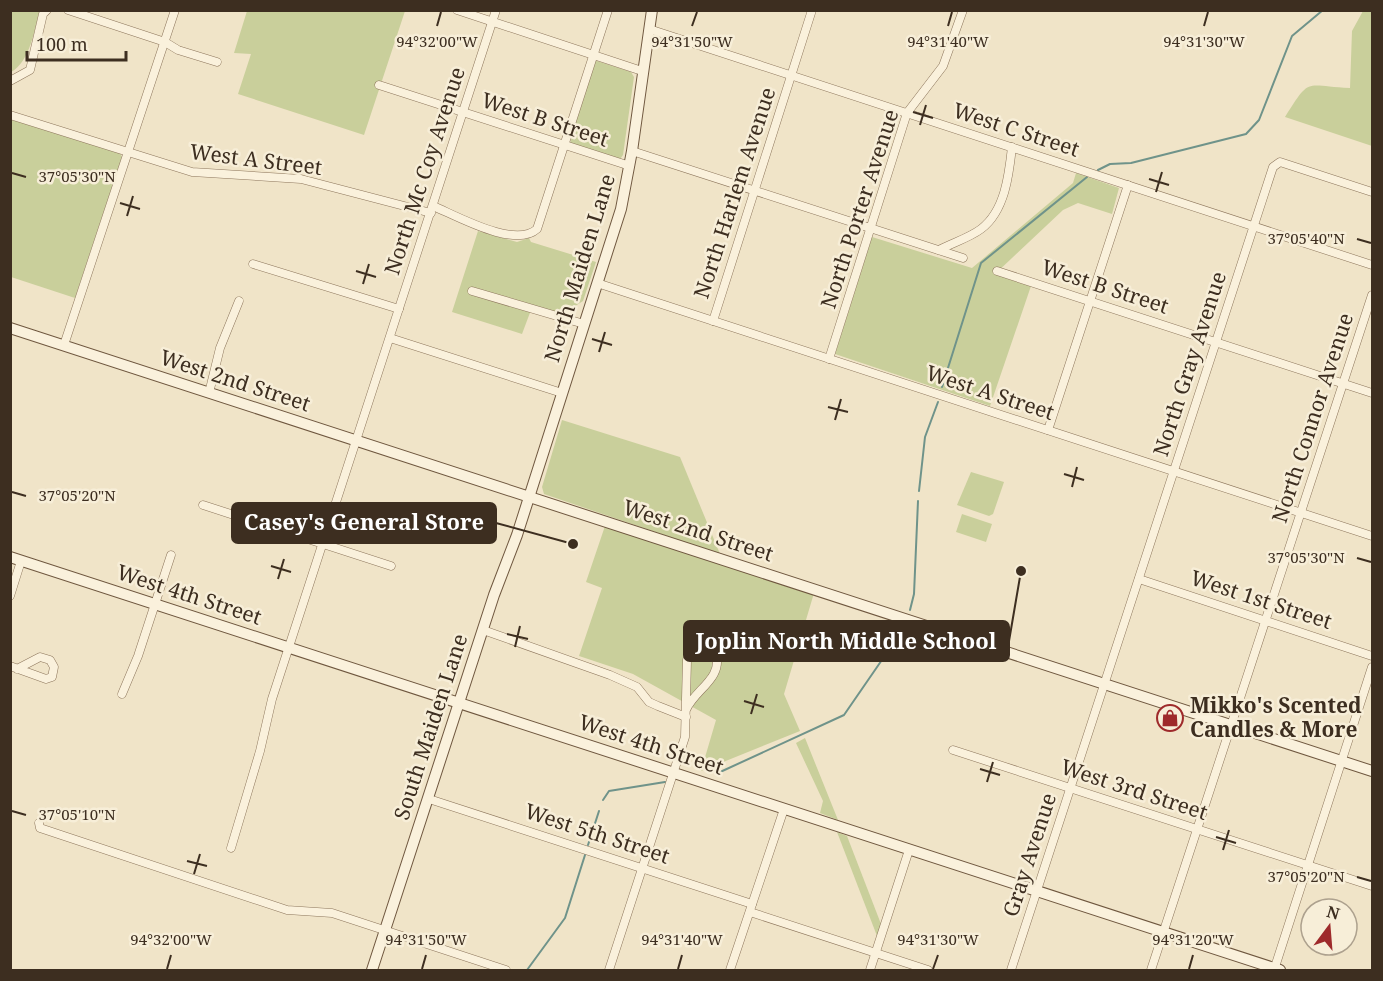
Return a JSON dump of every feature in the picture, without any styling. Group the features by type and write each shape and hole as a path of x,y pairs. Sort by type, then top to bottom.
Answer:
{"street":[{"path":"10,81 30,70 43,14 46,10"},
{"path":"68,10 165,42 177,50 218,62"},
{"path":"64,345 175,10"},
{"path":"457,10 642,70"},
{"name":"North Mc Coy Avenue","path":"231,848 260,751 265,722 496,10"},
{"path":"565,145 608,10"},
{"name":"North Maiden Lane","path":"529,497 621,209 630,166 652,10"},
{"name":"North Harlem Avenue","path":"713,321 812,10"},
{"name":"North Porter Avenue","path":"829,359 907,113 943,66 963,10"},
{"name":"West C Street","path":"649,29 1372,265"},
{"name":"West B Street","path":"380,85 630,166"},
{"name":"West A Street","path":"10,115 192,172 301,179 432,210 510,236 532,233 540,224 565,145"},
{"path":"939,250 978,231 989,221 1004,193 1012,147"},
{"name":"West B Street","path":"632,151 963,258"},
{"name":"North Gray Avenue","path":"1138,579 1273,166 1277,162 1372,192"},
{"path":"1048,430 1128,185"},
{"path":"253,264 399,309"},
{"name":"West B Street","path":"998,271 1372,393"},
{"name":"West A Street","path":"597,283 1372,536"},
{"path":"472,291 584,324"},
{"name":"North Connor Avenue","path":"1151,970 1372,295"},
{"path":"209,393 220,348 239,301"},
{"name":"West 2nd Street","path":"10,328 1372,771"},
{"path":"390,338 562,393"},
{"name":"South Maiden Lane","path":"372,970 529,497"},
{"path":"203,505 391,566"},
{"path":"122,694 171,555"},
{"path":"10,596 16,559"},
{"name":"West 4th Street","path":"16,559 1276,970"},
{"name":"West 1st Street","path":"1138,579 1372,656"},
{"name":"Gray Avenue","path":"1011,970 1138,579"},
{"path":"483,630 610,675 637,687 649,702 686,713"},
{"path":"609,970 685,737 687,660 690,652 700,644 716,654 716,668 706,686 692,698 686,713"},
{"path":"1276,970 1372,667"},
{"name":"West 3rd Street","path":"953,750 1372,886"},
{"name":"West 5th Street","path":"429,799 643,868 928,970"},
{"path":"730,970 784,809"},
{"path":"39,823 40,828 287,910 332,913 506,970"},
{"path":"870,970 909,850"}],"green space":[{"path":"11,10 40,11 27,53 23,61 11,72"},
{"path":"247,11 405,11 364,135 238,94 251,54 234,53"},
{"path":"1363,11 1372,11 1372,146 1285,117 1300,95 1310,86 1350,88 1352,31"},
{"path":"594,60 631,72 634,77 623,155 620,159 570,143"},
{"path":"11,117 120,153 122,157 75,298 11,277"},
{"path":"1076,173 1119,188 1112,214 1078,203 1063,210 995,274 1031,286 990,406 835,354 872,237 972,268 1073,183"},
{"path":"478,231 517,242 529,238 531,242 596,262 583,301 563,314 531,310 522,334 452,312"},
{"path":"562,420 680,457 720,554 544,494 542,487"},
{"path":"971,472 1004,482 993,514 989,516 957,505"},
{"path":"962,514 992,524 986,542 956,532"},
{"path":"605,526 814,593 784,694 800,731 701,771 716,720 633,674 579,656 602,588 586,582"},
{"path":"805,738 838,820 820,813 823,801 796,743"},
{"path":"837,832 847,836 881,924 877,936"}],"waterway":[{"path":"1098,170 1110,164 1131,163 1246,134 1259,120 1292,36 1323,10"},
{"path":"942,387 981,263 1087,177"},
{"path":"919,491 925,437 938,402"},
{"path":"910,610 914,594 918,501"},
{"path":"718,773 844,715 906,625"},
{"path":"603,800 609,791 665,782"},
{"path":"588,845 599,811"},
{"path":"527,970 565,918 585,855"}],"place":[{"name":"Casey's General Store","path":"573,544"},
{"name":"Joplin North Middle School","path":"1021,571"},
{"name":"Mikko's Scented Candles & More","path":"1170,718"}]}
